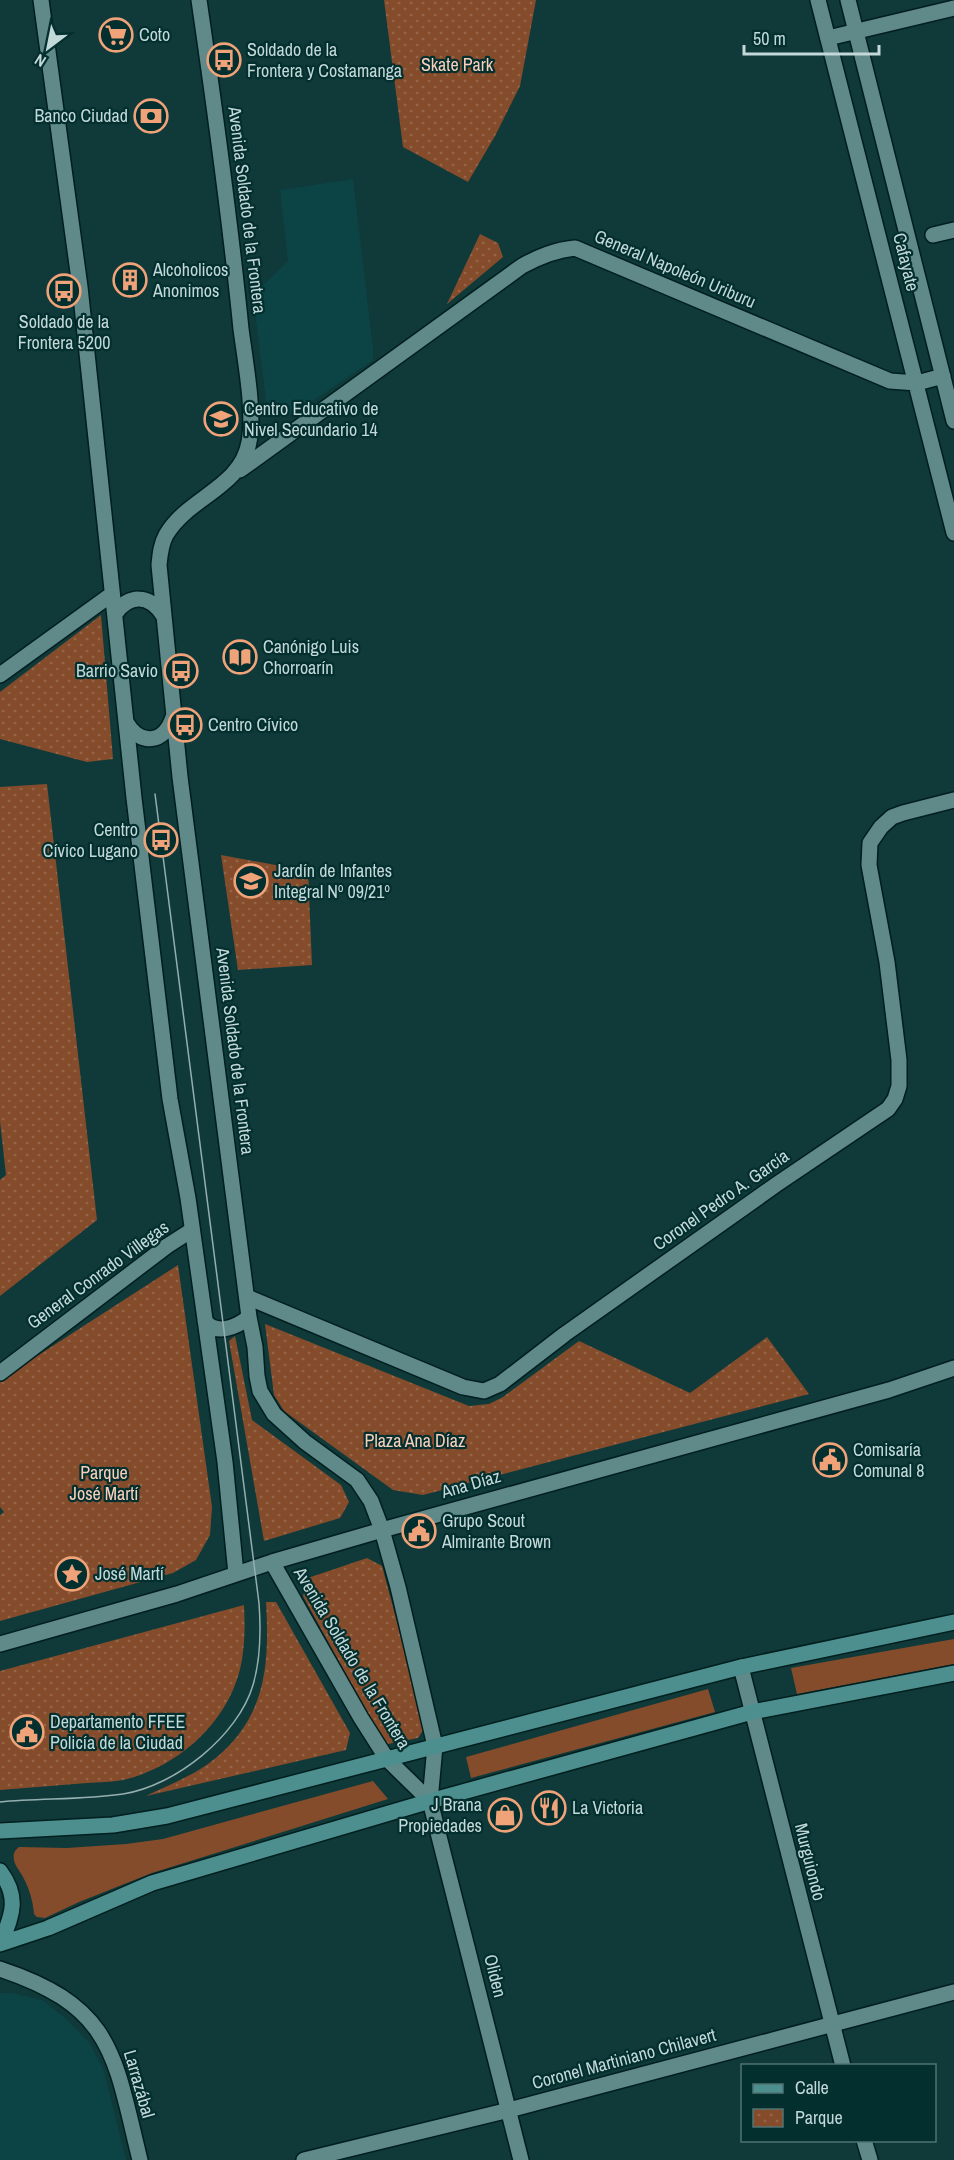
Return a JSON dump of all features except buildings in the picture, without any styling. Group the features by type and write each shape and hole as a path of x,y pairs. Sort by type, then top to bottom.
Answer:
{"main road":[{"path":"0,1831 113,1825 167,1816 741,1667 954,1622"},
{"path":"1,1943 48,1928 152,1883 430,1801 752,1712 954,1673"},
{"path":"0,1871 8,1881 13,1907 1,1943"}],"street":[{"path":"41,0 80,287 126,722 170,1099 192,1230 225,1462 236,1574"},
{"name":"Avenida Soldado de la Frontera","path":"199,0 225,178 250,421 249,442 244,459 235,474 178,520 166,534 160,550 159,565 173,717 249,1317 255,1347 257,1376 260,1391 266,1403 284,1424 305,1442 357,1479 371,1501 382,1530 408,1627 435,1746 430,1801"},
{"name":"Cafayate","path":"818,0 954,534"},
{"name":"Cafayate","path":"848,0 954,421"},
{"path":"828,38 857,33 954,8"},
{"path":"933,235 954,230"},
{"name":"General Napoleón Uriburu","path":"235,474 522,267 556,250 575,248 890,381 917,382 943,376"},
{"path":"0,675 112,594"},
{"path":"115,614 120,606 129,600 138,599 149,601 157,606 163,615"},
{"path":"126,722 132,732 141,738 153,739 162,735 169,728 173,717"},
{"name":"Coronel Pedro A. García","path":"247,1297 464,1387 484,1391 501,1383 565,1334 777,1184 888,1109 896,1099 899,1086 899,1060 887,962 869,865 870,843 881,827 892,817 954,800"},
{"name":"General Conrado Villegas","path":"0,1373 167,1246 192,1230"},
{"path":"205,1321 207,1325 224,1330 242,1323 249,1317"},
{"name":"Ana Díaz","path":"0,1644 382,1530 889,1390 954,1368"},
{"name":"Avenida Soldado de la Frontera","path":"272,1562 387,1759 430,1801"},
{"name":"Murguiondo","path":"741,1667 842,2064"},
{"name":"Oliden","path":"430,1801 521,2160"},
{"name":"Larrazábal","path":"0,1969 65,1998 80,2009 94,2025 105,2041 118,2073 140,2160"},
{"name":"Coronel Martiniano Chilavert","path":"304,2160 509,2110 954,1992"},
{"path":"865,2142 870,2160"}],"shaded area":[{"path":"353,179 373,360 301,409 288,415 282,415 266,400 253,295 288,261 280,190"},
{"path":"0,1993 12,1993 42,2000 64,2017 89,2042 104,2071 126,2160 0,2160"}],"green space":[{"name":"Skate Park","path":"384,0 536,0 520,86 495,136 468,182 403,147"},
{"path":"480,234 498,243 503,257 447,304"},
{"path":"101,615 113,759 87,762 0,739 0,692"},
{"path":"47,784 97,1220 0,1296 0,1180 6,1175 0,1121 0,787"},
{"path":"221,855 308,871 312,965 238,970"},
{"name":"Parque José Martí","path":"178,1265 212,1507 210,1535 196,1560 173,1573 0,1621 0,1515 4,1512 0,1507 0,1380"},
{"name":"Plaza Ana Díaz","path":"265,1324 469,1406 489,1404 503,1397 579,1341 690,1393 767,1337 809,1394 423,1495 393,1490 284,1411 274,1395"},
{"path":"235,1336 252,1420 341,1485 349,1502 340,1518 264,1541 229,1341"},
{"path":"367,1558 382,1566 425,1727 418,1738 388,1744 381,1738 303,1596 308,1578"},
{"path":"266,1602 276,1602 350,1733 346,1750 146,1796 201,1769 227,1748 242,1730 260,1692 264,1672 267,1650"},
{"path":"244,1605 244,1646 237,1681 228,1701 215,1720 201,1737 183,1752 164,1764 123,1780 0,1790 0,1671"},
{"path":"954,1639 954,1664 797,1694 791,1668"},
{"path":"708,1689 715,1712 471,1778 466,1757"},
{"path":"373,1781 388,1799 152,1873 45,1918 34,1914 29,1890 14,1860 14,1853 19,1847 67,1848 163,1839"}],"tram line":[{"path":"0,1802 123,1794 163,1781 202,1756 234,1722 245,1704 258,1665 259,1603 155,794"}],"place":[{"name":"Coto","path":"116,35"},
{"name":"Soldado de la Frontera y Costamanga","path":"224,60"},
{"name":"Banco Ciudad","path":"151,116"},
{"name":"Alcoholicos Anonimos","path":"130,280"},
{"name":"Soldado de la Frontera 5200","path":"64,291"},
{"name":"Centro Educativo de Nivel Secundario 14","path":"221,419"},
{"name":"Canónigo Luis Chorroarín","path":"240,657"},
{"name":"Barrio Savio","path":"181,671"},
{"name":"Centro Cívico","path":"185,725"},
{"name":"Centro Cívico Lugano","path":"161,840"},
{"name":"Jardín de Infantes Integral Nº 09/21º","path":"251,881"},
{"name":"Comisaría Comunal 8","path":"830,1460"},
{"name":"Grupo Scout Almirante Brown","path":"419,1531"},
{"name":"José Martí","path":"72,1574"},
{"name":"Departamento FFEE Policía de la Ciudad","path":"27,1732"},
{"name":"La Victoria","path":"549,1808"},
{"name":"J Brana Propiedades","path":"505,1815"}]}
